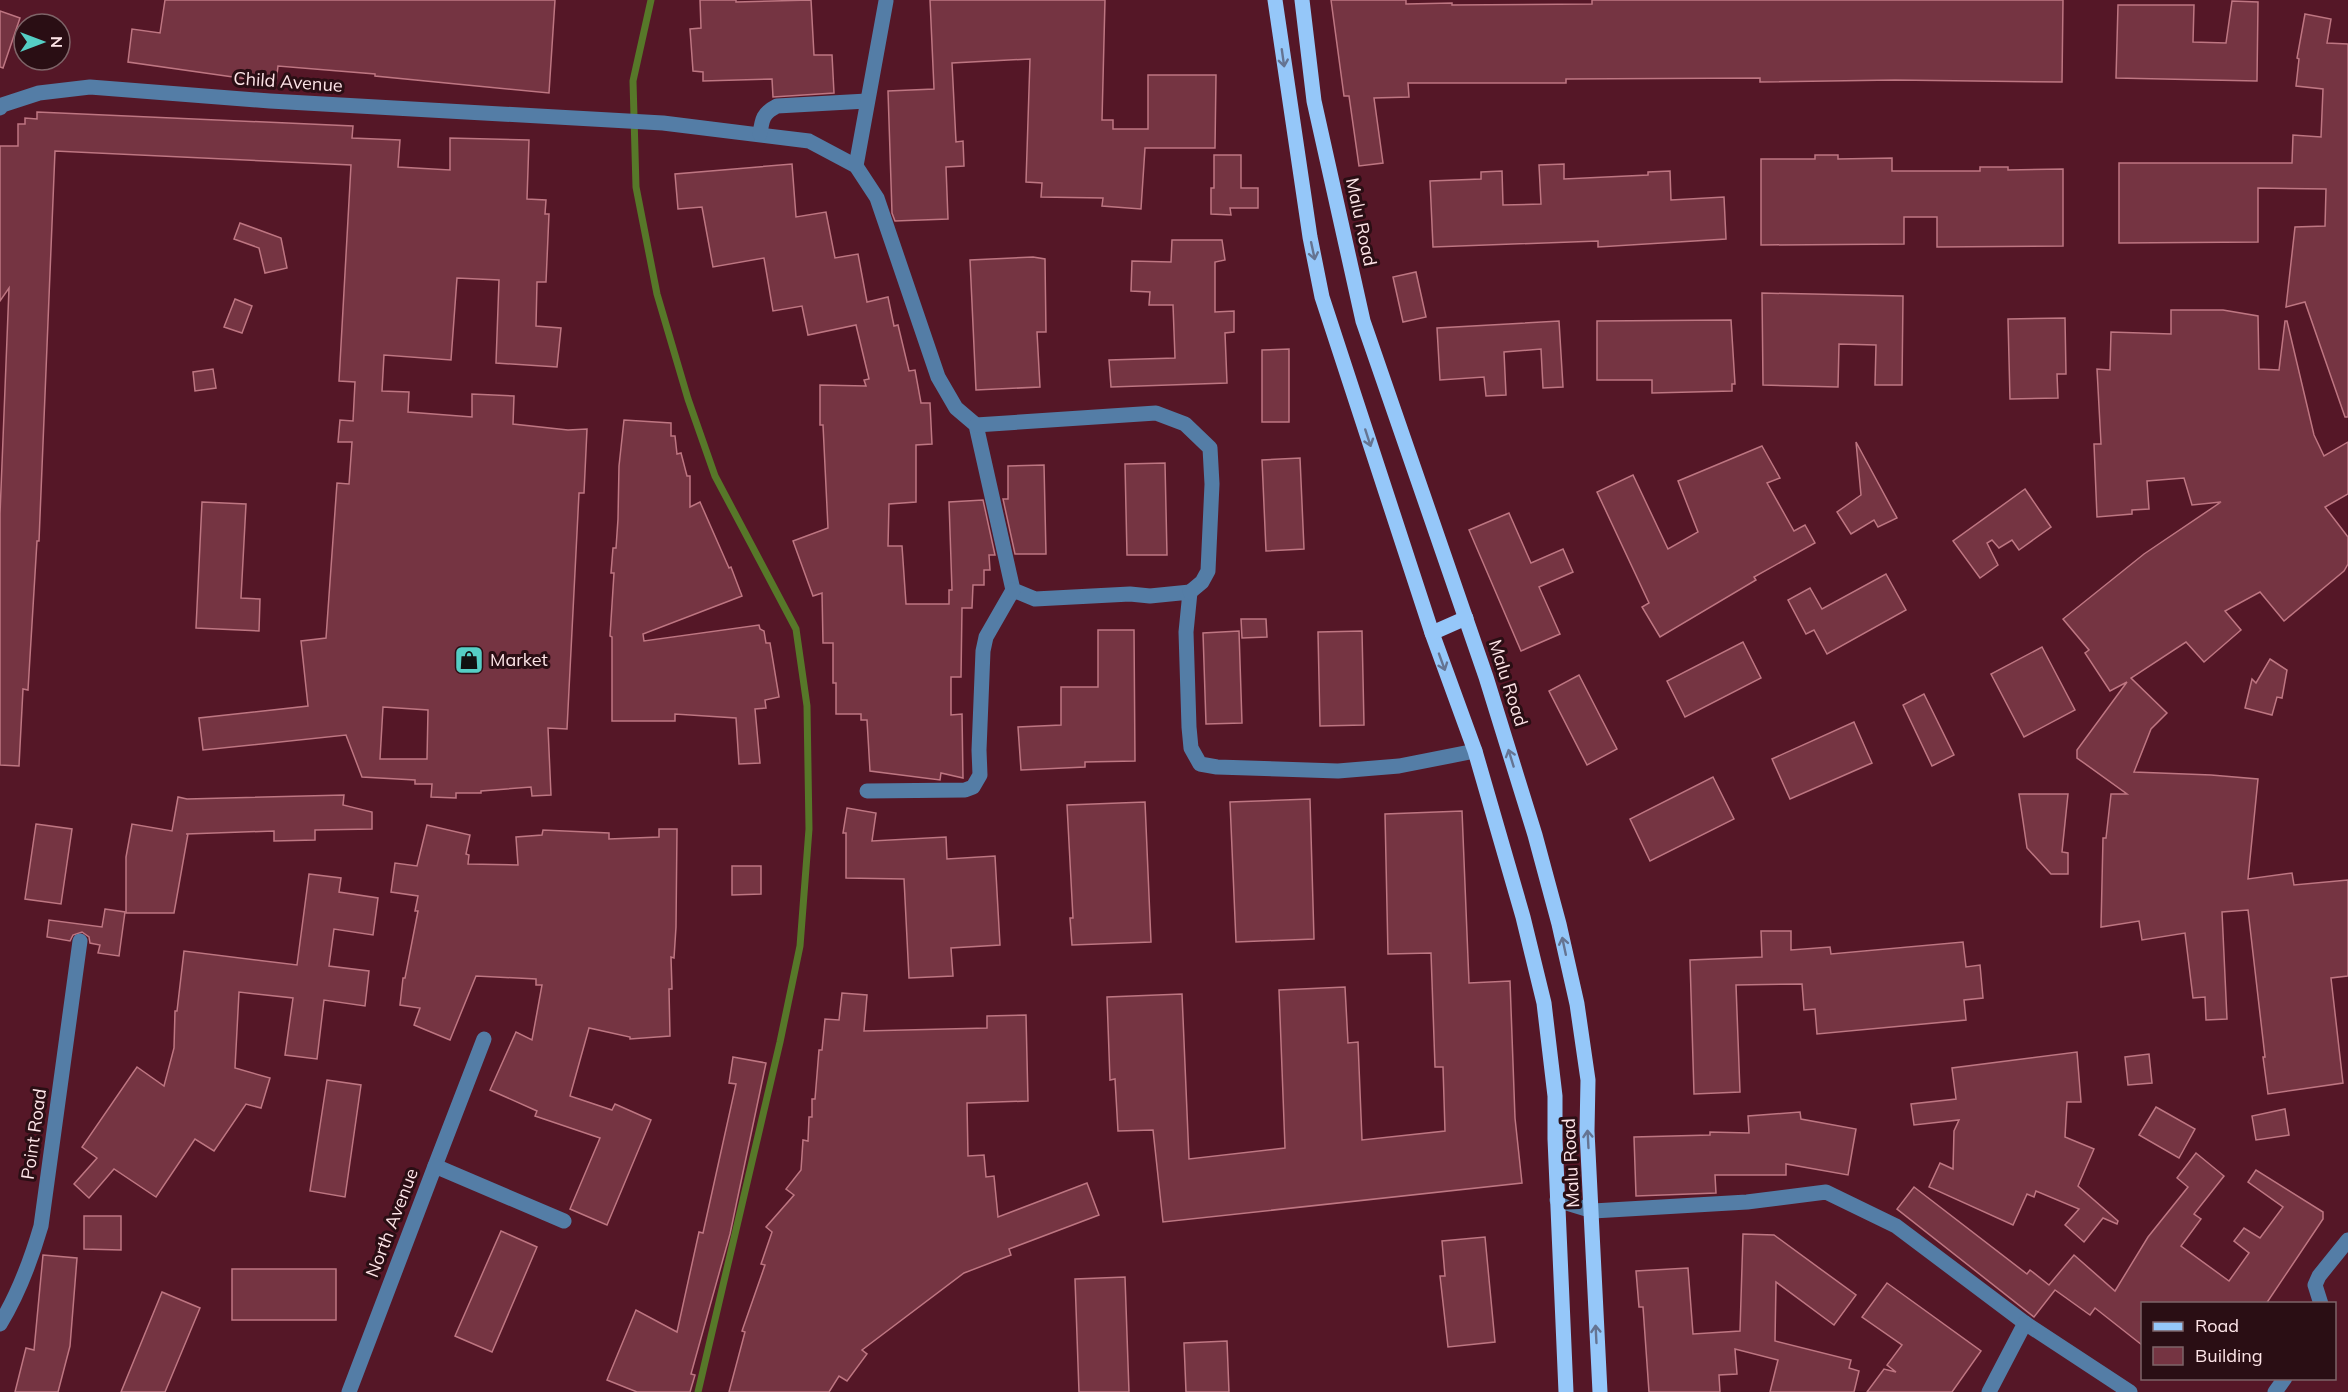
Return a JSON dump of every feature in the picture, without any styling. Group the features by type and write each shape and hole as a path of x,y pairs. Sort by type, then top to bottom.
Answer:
{"main road":[{"name":"Malu Road","path":"1275,0 1294,139 1322,297 1432,633 1475,751 1523,917 1544,1003 1555,1096 1557,1200 1566,1392"},
{"name":"Malu Road","path":"1302,0 1314,101 1363,321 1466,618 1535,835 1559,924 1577,1004 1588,1080 1587,1131 1593,1210 1593,1274 1600,1392"},
{"path":"1432,633 1466,618"}],"street":[{"path":"867,791 965,790 973,787 980,775 983,651 989,631 1013,590 976,425 956,408 938,377 877,198 856,166 886,1"},
{"name":"Child Avenue","path":"0,108 2,105 39,93 90,87 663,123 809,141 856,166"},
{"path":"760,134 762,117 765,112 777,105 867,101"},
{"path":"976,425 1156,413 1185,424 1210,448 1212,484 1208,571 1202,582 1190,592 1150,596 1130,594 1035,599 1013,590"},
{"path":"1190,592 1186,632 1189,727 1191,748 1200,764 1217,767 1338,771 1399,766 1475,751"},
{"name":"Point Road","path":"0,1324 32,1258 41,1226 80,941"},
{"path":"435,1166 484,1040"},
{"name":"North Avenue","path":"349,1392 435,1166 564,1221"},
{"path":"1557,1200 1593,1210 1747,1202 1827,1192 1896,1226 2025,1323 2130,1392"},
{"path":"2320,1302 2315,1285 2319,1276 2348,1240"},
{"path":"1989,1392 2025,1323"}],"building":[{"path":"165,0 555,0 549,93 278,66 276,83 128,62 132,29 160,33"},
{"path":"700,0 736,0 736,2 811,0 814,55 832,55 834,93 773,97 772,79 703,81 703,72 693,71 690,29 701,28"},
{"path":"930,0 1105,0 1102,120 1113,120 1113,129 1148,129 1148,75 1216,75 1215,148 1145,148 1141,209 1102,206 1103,198 1041,197 1042,183 1026,182 1030,59 952,63 956,142 963,141 964,166 946,167 948,219 895,221 892,213 888,91 934,89"},
{"path":"1331,0 1406,0 1406,4 1452,3 1452,5 1592,4 1592,0 2063,0 2062,82 1895,80 1760,82 1760,78 1566,79 1566,83 1408,83 1409,97 1374,98 1383,163 1359,166 1349,96 1344,96"},
{"path":"2232,1 2258,2 2257,81 2116,78 2118,5 2194,5 2193,42 2226,43"},
{"path":"0,11 12,15 12,42 3,68 0,67"},
{"path":"2305,14 2331,19 2327,43 2348,44 2348,417 2345,417 2305,302 2286,307 2295,227 2325,226 2326,189 2258,188 2258,242 2119,243 2119,163 2292,163 2293,135 2321,137 2323,89 2296,86 2299,59 2297,58"},
{"path":"37,112 353,126 352,138 400,140 398,167 450,170 450,138 529,140 527,199 546,200 545,214 549,214 546,282 537,282 536,326 561,328 557,367 496,363 499,280 457,278 451,360 384,355 382,391 409,392 408,412 472,417 472,394 514,396 513,424 568,430 587,429 584,493 579,493 567,729 548,728 551,795 532,796 531,787 481,791 481,793 456,793 456,798 431,797 432,784 415,784 415,780 362,777 346,735 203,750 199,718 308,706 301,641 326,638 337,483 349,484 352,442 338,442 340,420 353,421 355,382 339,381 351,165 55,151 39,541 37,541 28,690 23,689 19,766 0,765 0,514 9,288 0,301 0,146 18,146 18,124 25,124 25,118 37,119","holes":["383,707 428,710 427,759 380,759"]},
{"path":"1214,155 1241,155 1241,188 1258,188 1258,208 1230,208 1231,215 1211,214"},
{"path":"1815,155 1838,155 1838,159 1892,158 1892,171 1980,171 1980,167 2008,167 2008,170 2063,169 2063,246 1937,247 1937,217 1904,217 1904,244 1761,245 1761,159 1815,159"},
{"path":"792,164 796,217 826,212 835,258 858,254 867,302 888,297 894,326 898,325 909,371 915,370 921,403 930,403 932,444 916,445 916,502 889,504 888,546 902,546 906,604 949,604 949,590 952,590 949,502 983,500 995,555 989,555 990,570 984,570 984,585 973,585 972,608 962,608 961,677 951,677 951,715 962,714 963,778 941,773 940,780 870,771 867,720 861,720 861,714 836,714 833,643 823,643 822,593 813,596 793,541 828,528 823,425 820,425 820,385 866,386 864,380 869,379 856,325 808,335 802,306 773,311 764,258 713,267 702,207 678,209 675,174"},
{"path":"1564,164 1564,179 1648,175 1648,172 1670,171 1671,200 1724,197 1726,239 1598,247 1598,241 1433,247 1430,181 1481,179 1481,172 1502,171 1503,205 1541,204 1539,165"},
{"path":"240,223 281,238 287,268 265,273 259,248 234,239"},
{"path":"1172,240 1222,240 1225,260 1215,262 1215,312 1234,311 1234,332 1225,333 1227,383 1111,387 1109,360 1175,358 1173,305 1149,305 1150,292 1131,291 1132,261 1171,262"},
{"path":"1033,257 1045,259 1046,332 1037,332 1040,387 976,390 970,260"},
{"path":"1416,272 1426,317 1403,322 1393,277"},
{"path":"1762,293 1903,296 1902,385 1875,385 1876,345 1839,344 1838,387 1763,385"},
{"path":"235,299 252,306 242,333 224,327"},
{"path":"2171,310 2223,310 2258,316 2259,369 2279,370 2285,321 2287,321 2314,435 2324,456 2348,442 2348,494 2325,507 2348,537 2348,564 2344,571 2284,621 2260,592 2225,611 2241,630 2204,662 2186,642 2131,678 2167,713 2151,729 2134,772 2258,779 2248,879 2292,873 2294,885 2348,880 2348,976 2331,978 2343,1083 2268,1094 2248,910 2222,912 2227,1019 2206,1020 2205,997 2193,998 2185,933 2142,940 2139,921 2101,927 2103,838 2106,838 2111,794 2127,794 2077,758 2077,750 2127,682 2110,691 2085,653 2089,650 2063,619 2144,554 2221,502 2192,505 2184,478 2147,481 2149,509 2132,510 2132,514 2097,517 2094,444 2101,444 2097,369 2110,370 2111,332 2171,334"},
{"path":"2065,318 2066,374 2057,374 2058,398 2010,399 2008,319"},
{"path":"1731,320 1735,384 1732,384 1732,391 1652,393 1652,380 1597,380 1597,321"},
{"path":"1559,321 1563,387 1543,388 1541,349 1504,352 1506,395 1486,396 1484,377 1440,380 1437,328"},
{"path":"1289,349 1289,422 1262,422 1262,350"},
{"path":"213,369 216,388 195,391 193,372"},
{"path":"624,420 671,423 671,436 675,436 677,454 681,453 687,476 690,476 690,507 700,502 742,596 643,634 644,641 759,625 764,631 766,643 770,643 779,697 765,700 766,708 755,709 760,763 739,764 736,718 675,714 675,721 612,721 612,637 610,636 614,573 611,573 613,548 616,548 619,466"},
{"path":"1856,442 1897,518 1878,527 1874,520 1851,534 1837,512 1861,495"},
{"path":"1762,446 1780,478 1767,483 1794,531 1805,525 1815,543 1754,577 1756,580 1660,637 1642,607 1649,603 1597,492 1633,475 1668,549 1698,532 1678,481"},
{"path":"1300,458 1304,549 1266,551 1262,460"},
{"path":"1165,463 1167,555 1127,555 1125,464"},
{"path":"1044,465 1046,554 1015,554 1003,499 1008,499 1008,466"},
{"path":"2025,489 2051,527 2019,550 2012,540 1999,548 1992,540 1987,543 1998,565 1980,578 1953,541"},
{"path":"202,502 246,504 241,598 260,599 259,631 196,628"},
{"path":"1509,513 1531,563 1563,549 1573,572 1539,587 1560,634 1521,651 1469,530"},
{"path":"1886,574 1906,610 1827,654 1814,630 1806,634 1788,600 1810,588 1822,609"},
{"path":"1241,619 1266,619 1267,637 1242,638"},
{"path":"1098,630 1134,630 1135,761 1085,762 1085,767 1021,770 1018,727 1061,725 1061,687 1098,687"},
{"path":"1239,631 1242,723 1206,724 1203,633"},
{"path":"1362,631 1364,725 1320,726 1318,632"},
{"path":"1743,642 1761,678 1685,717 1667,681"},
{"path":"2042,647 2075,710 2024,737 1991,674"},
{"path":"2270,659 2287,670 2282,698 2277,697 2272,715 2245,708 2252,679 2256,683"},
{"path":"1579,675 1617,749 1587,765 1549,691"},
{"path":"1924,694 1954,755 1932,766 1903,705"},
{"path":"1854,722 1872,763 1790,799 1772,759"},
{"path":"1713,777 1734,819 1650,861 1630,819"},
{"path":"2019,794 2068,794 2062,852 2068,853 2068,874 2051,874 2027,848"},
{"path":"344,795 343,805 372,812 372,829 315,830 315,840 274,841 274,831 186,834 188,834 174,913 126,913 126,857 132,824 172,831 178,797 187,799"},
{"path":"1310,799 1314,939 1236,942 1230,802"},
{"path":"1145,802 1151,942 1072,945 1070,918 1073,918 1067,805"},
{"path":"847,808 876,813 872,841 946,837 947,859 995,856 1000,945 951,948 953,976 909,978 904,879 846,878 846,833 843,833"},
{"path":"1462,811 1469,983 1510,981 1515,1118 1522,1183 1163,1222 1153,1130 1118,1131 1115,1079 1110,1080 1107,997 1182,994 1189,1159 1285,1148 1279,990 1345,987 1348,1043 1358,1042 1362,1140 1445,1131 1443,1067 1435,1067 1431,953 1388,954 1385,814"},
{"path":"36,824 72,829 61,904 25,899"},
{"path":"427,825 470,835 466,854 469,855 468,864 518,865 516,837 542,835 543,830 609,833 609,839 659,837 659,829 677,829 676,927 674,958 671,957 672,989 669,989 670,1036 630,1039 630,1037 589,1028 570,1096 612,1110 615,1104 651,1120 607,1225 570,1209 600,1138 535,1116 537,1111 490,1090 516,1032 532,1040 542,985 536,985 536,979 476,976 450,1040 414,1025 420,1008 400,1005 403,978 405,978 418,911 415,911 418,896 391,892 395,863 417,866"},
{"path":"732,866 761,866 761,894 732,895"},
{"path":"309,874 341,878 339,892 378,898 373,935 334,929 329,966 369,971 365,1006 324,1000 317,1059 285,1055 293,998 239,992 235,1068 270,1078 261,1108 246,1104 214,1151 195,1139 156,1197 114,1169 89,1198 74,1184 97,1158 82,1147 137,1067 164,1086 174,1048 175,1011 177,1011 184,951 297,965"},
{"path":"105,909 125,912 119,956 98,953 100,945 90,943 89,937 82,932 73,935 70,941 47,937 49,920 102,927"},
{"path":"1761,931 1791,931 1791,950 1830,947 1831,954 1963,942 1966,967 1980,965 1983,998 1964,1000 1966,1020 1817,1034 1815,1009 1804,1010 1802,984 1736,985 1740,1092 1694,1094 1690,960 1762,957"},
{"path":"842,993 867,995 864,1031 987,1028 987,1016 1026,1015 1028,1101 967,1103 968,1156 984,1155 986,1177 994,1176 998,1217 1087,1183 1099,1215 1009,1249 1011,1255 964,1273 862,1350 867,1354 847,1381 839,1376 829,1392 729,1392 745,1332 742,1331 765,1265 761,1264 772,1232 766,1227 794,1195 786,1189 801,1170 803,1140 808,1141 809,1117 812,1117 812,1099 815,1099 819,1050 822,1050 825,1019 839,1020"},
{"path":"2077,1052 2081,1102 2067,1102 2065,1137 2094,1149 2078,1186 2118,1221 2117,1224 2103,1218 2084,1242 2065,1225 2079,1209 2036,1191 2034,1197 2027,1194 2013,1225 1929,1187 1940,1163 1953,1169 1954,1131 1959,1120 1914,1125 1911,1104 1956,1099 1952,1068"},
{"path":"2149,1054 2152,1083 2128,1085 2125,1057"},
{"path":"733,1057 766,1063 730,1234 691,1374 695,1375 690,1392 637,1392 607,1380 636,1310 677,1332 699,1232 703,1233 736,1084 729,1083"},
{"path":"327,1080 361,1085 345,1197 310,1191"},
{"path":"2156,1107 2195,1129 2179,1158 2139,1135"},
{"path":"2285,1109 2289,1135 2256,1140 2252,1116"},
{"path":"1800,1112 1801,1119 1856,1129 1848,1175 1786,1164 1786,1175 1715,1175 1716,1193 1636,1196 1634,1137 1710,1135 1710,1132 1749,1133 1748,1116"},
{"path":"2196,1153 2224,1176 2194,1214 2201,1219 2181,1246 2229,1281 2249,1253 2234,1241 2244,1228 2260,1238 2283,1207 2248,1182 2256,1170 2323,1212 2323,1219 2267,1302 2141,1302 2141,1344 2095,1308 2090,1315 2055,1290 2034,1317 1897,1209 1914,1187 2027,1274 2030,1270 2049,1285 2074,1255 2115,1291 2148,1237 2188,1187 2177,1178"},
{"path":"84,1216 121,1216 121,1250 84,1249"},
{"path":"501,1231 537,1247 492,1352 455,1336"},
{"path":"1743,1234 1774,1235 1856,1295 1834,1325 1776,1282 1775,1341 1851,1360 1849,1368 1859,1371 1854,1392 1770,1392 1778,1360 1735,1349 1737,1374 1719,1375 1720,1392 1649,1392 1643,1307 1639,1307 1636,1271 1688,1268 1693,1334 1740,1331"},
{"path":"1485,1237 1495,1342 1448,1347 1440,1276 1445,1276 1442,1241"},
{"path":"43,1255 77,1258 70,1346 58,1392 15,1392 26,1348 34,1350"},
{"path":"232,1269 336,1269 336,1320 232,1320"},
{"path":"1125,1277 1129,1392 1079,1392 1075,1279"},
{"path":"1887,1283 1981,1351 1952,1392 1867,1392 1884,1369 1896,1372 1887,1365 1902,1345 1862,1317"},
{"path":"162,1292 200,1308 165,1392 121,1392"},
{"path":"1227,1341 1229,1392 1186,1392 1184,1343"}],"waterway":[{"path":"651,0 633,81 636,187 657,294 688,399 715,476 796,629 807,706 809,829 800,946 780,1042 698,1392"}],"place":[{"name":"Market","path":"469,660"}]}
